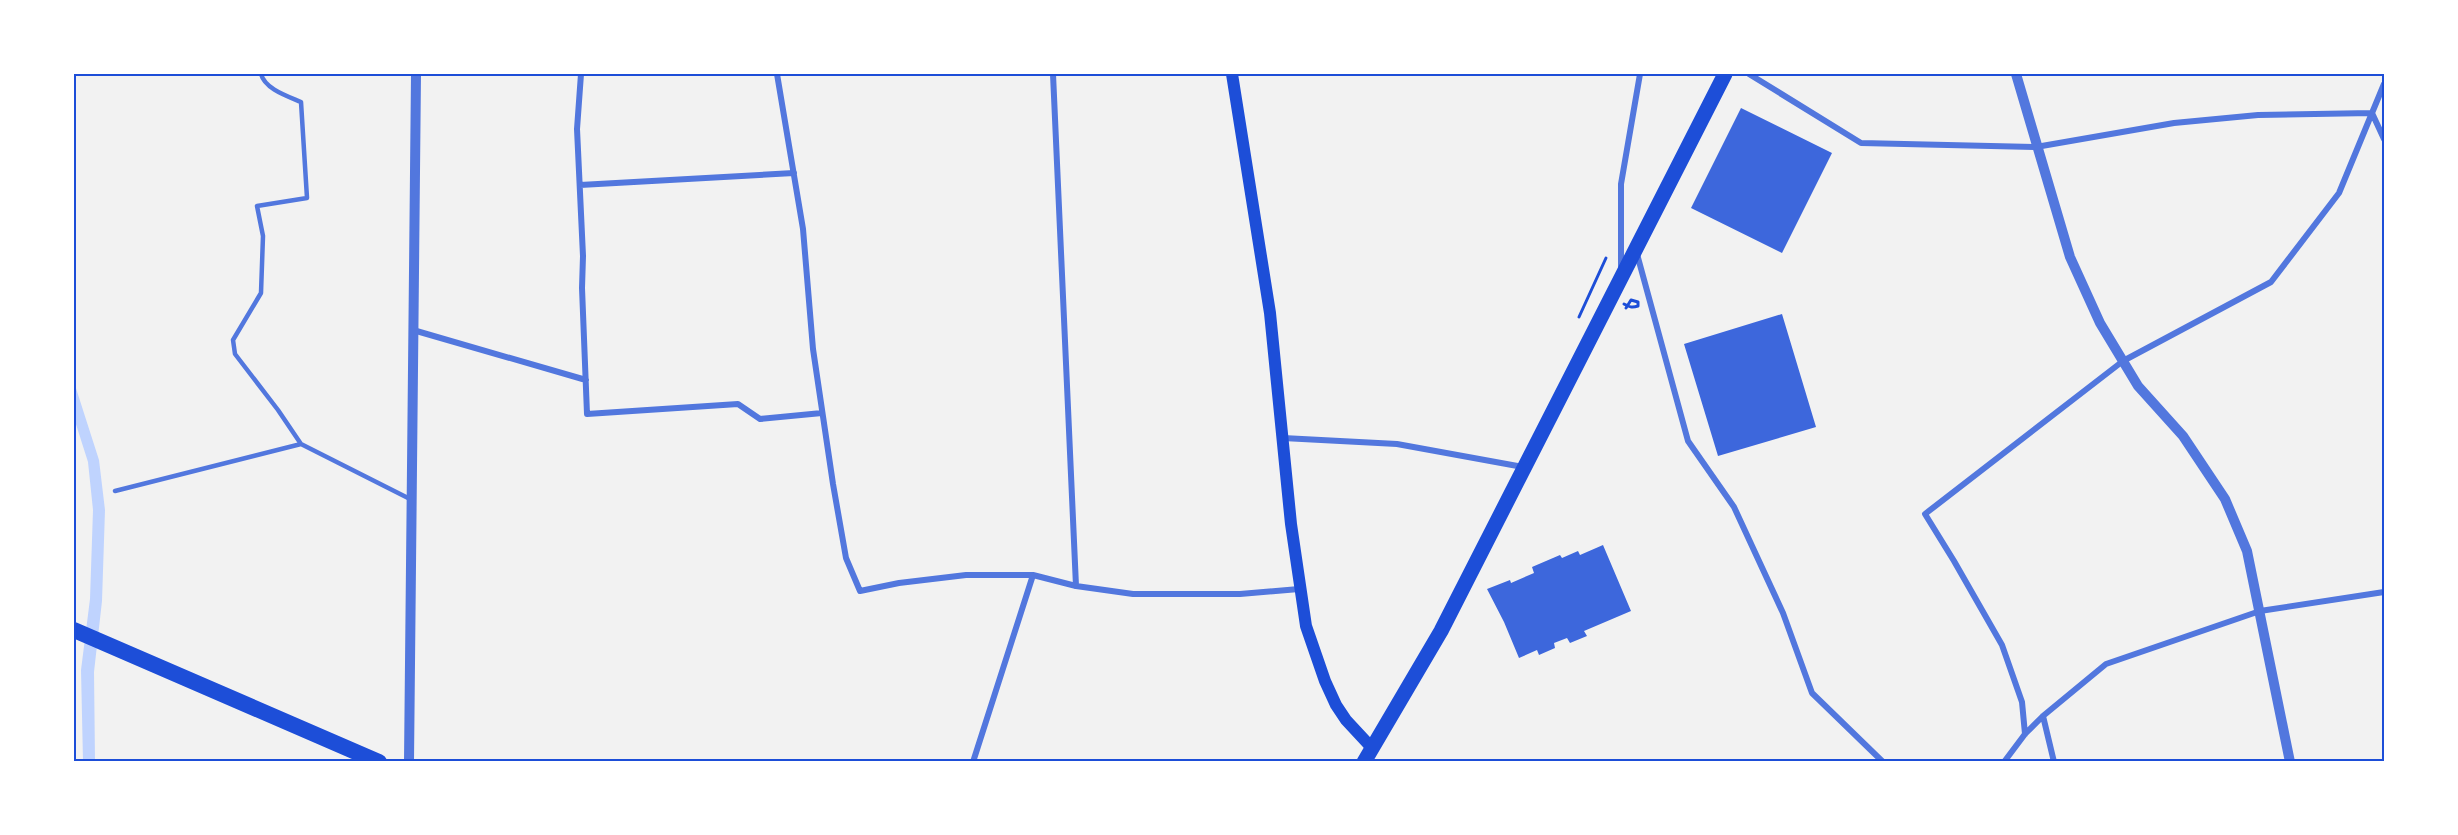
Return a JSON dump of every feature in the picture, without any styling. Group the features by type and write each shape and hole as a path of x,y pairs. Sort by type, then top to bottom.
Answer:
{"highway":[{"path":"74,630 379,762"}],"main road":[{"path":"1232,74 1270,313 1299,589 1306,626 1325,681 1341,713 1368,755 1441,631 1725,74"}],"street":[{"path":"409,762 416,74"},
{"path":"581,74 577,129 587,414 738,404 760,419 822,413"},
{"path":"777,74 794,173 810,292 813,349 822,413 846,558 860,591 966,574 1033,575 1076,586 1133,594 1240,594 1299,589"},
{"path":"1053,74 1076,586"},
{"path":"1621,280 1619,232 1621,184 1640,74"},
{"path":"1749,74 1861,143 2036,147 2206,120 2258,115 2372,113"},
{"path":"2016,74 2070,257 2100,323 2138,386 2183,436 2225,499 2247,551 2290,762"},
{"path":"2025,734 2022,702 2002,645 1925,514 2122,361 2271,282 2339,193 2385,84"},
{"path":"2372,113 2385,139"},
{"path":"580,185 794,173"},
{"path":"1636,250 1688,441 1734,507 1783,613 1812,693 1883,762"},
{"path":"413,330 586,380"},
{"path":"1282,438 1397,444 1526,467"},
{"path":"973,762 1033,575"},
{"path":"2004,762 2025,734 2043,716 2106,664 2260,611 2385,592"},
{"path":"2043,716 2054,762"}],"lane":[{"path":"261,74 263,79 276,91 301,102 307,198 257,207 263,236 261,292 233,340 235,354 301,444 412,500"},
{"path":"115,491 301,444"}],"path":[{"path":"1579,317 1606,258"}],"water":[{"path":"74,382 99,460 105,510 102,601 94,672 95,761 83,761 81,670 90,599 93,510 88,462 74,418"}],"building":[{"path":"1741,108 1832,153 1782,253 1691,208"},
{"path":"1782,314 1816,427 1718,456 1684,344"},
{"path":"1603,545 1631,611 1584,631 1587,636 1570,643 1567,638 1554,643 1555,648 1539,655 1537,650 1519,658 1487,589 1510,580 1511,583 1534,573 1532,567 1560,555 1562,558 1578,551 1580,555"}]}
